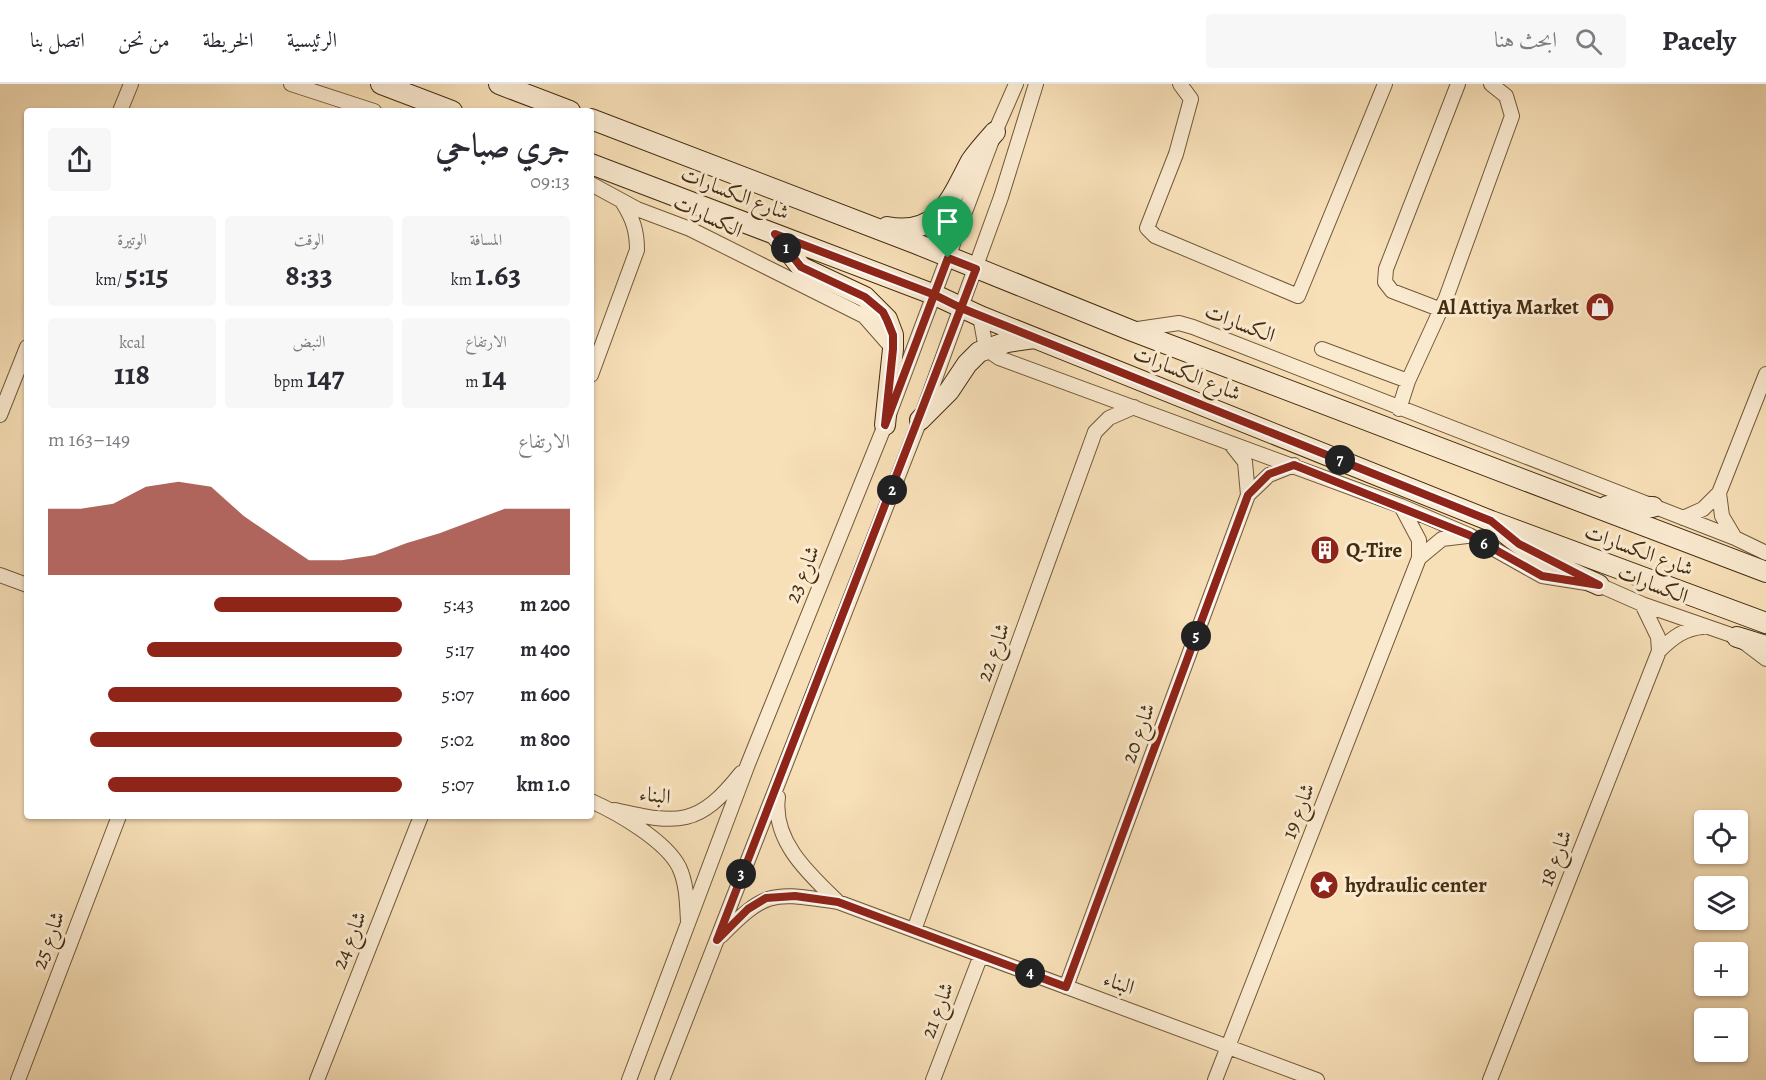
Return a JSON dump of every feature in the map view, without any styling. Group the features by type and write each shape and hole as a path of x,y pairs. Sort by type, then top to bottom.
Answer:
{"street":[{"path":"121,108 130,84"},
{"path":"291,84 362,108"},
{"path":"381,84 444,108"},
{"path":"499,84 562,108"},
{"name":"شارع 23","path":"629,1080 689,927 748,764 885,425 995,132 1016,84"},
{"path":"662,1080 920,420 976,269 1036,84"},
{"path":"1180,84 1191,99 1176,154 1147,228 1155,236 1298,296 1385,84"},
{"path":"1439,309 1392,291 1385,282 1386,269 1458,84"},
{"path":"1399,409 1408,381 1446,298 1512,116 1506,96 1491,84"},
{"name":"شارع الكسارات","path":"594,120 864,223 1130,330 1766,572"},
{"path":"864,223 911,229 937,217 957,192 972,160 995,132"},
{"name":"شارع الكسارات","path":"594,165 935,295 1034,338 1491,521 1766,623"},
{"name":"الكسارات","path":"594,186 622,201 682,226 864,316 893,349"},
{"path":"594,367 637,250 637,232 632,216 622,201"},
{"path":"775,234 801,267 874,303 887,320 893,335 893,349 885,425"},
{"path":"980,316 986,349"},
{"name":"الكسارات","path":"1130,330 1179,323 1735,538 1766,553"},
{"path":"920,420 949,391 967,364 986,349 1034,338"},
{"name":"الكسارات","path":"986,349 999,358 1228,440 1401,506 1469,535 1542,576 1599,585 1642,604 1737,638 1766,659"},
{"path":"1322,349 1408,381"},
{"path":"0,415 24,355"},
{"path":"1683,518 1703,509 1719,493 1766,374"},
{"name":"شارع 22","path":"914,930 1095,432 1108,418 1134,407"},
{"name":"شارع 20","path":"1066,987 1248,495 1248,473 1245,462 1228,440"},
{"name":"شارع 20","path":"1248,495 1269,474 1294,465"},
{"path":"1719,493 1722,516 1735,538"},
{"path":"1401,506 1419,540 1419,558"},
{"path":"1591,506 1653,507"},
{"path":"1491,521 1519,544 1599,585"},
{"name":"شارع 19","path":"1215,1080 1419,558 1442,539 1469,535"},
{"path":"0,575 24,584"},
{"path":"1642,604 1656,630 1659,651"},
{"path":"1659,651 1672,638 1693,627 1707,627"},
{"path":"1737,638 1766,646"},
{"name":"شارع 18","path":"1490,1080 1659,651"},
{"name":"البناء","path":"594,802 650,818 687,819 711,807 748,764"},
{"name":"البناء","path":"781,776 775,814 782,833 801,864 838,902"},
{"name":"البناء","path":"606,807 663,847 674,859 683,878 689,927"},
{"name":"شارع 25","path":"18,1080 118,819"},
{"name":"شارع 24","path":"317,1080 420,819"},
{"name":"البناء","path":"717,940 748,909 766,898 795,896 838,902 1317,1080"},
{"name":"شارع 21","path":"933,1080 981,955"}],"place":[{"name":"Al Attiya Market","path":"1600,307"},
{"name":"Q-Tire","path":"1325,550"},
{"name":"hydraulic center","path":"1324,885"}],"route":[{"path":"948,258 935,295 885,425 893,335 883,312 865,297 801,267 775,234 935,295 961,308 920,420 717,940 748,909 766,898 795,896 838,902 1066,987 1248,495 1269,474 1294,465 1469,535 1542,576 1599,585 1552,563 1519,544 1491,521 961,308 976,269 948,258"}]}
